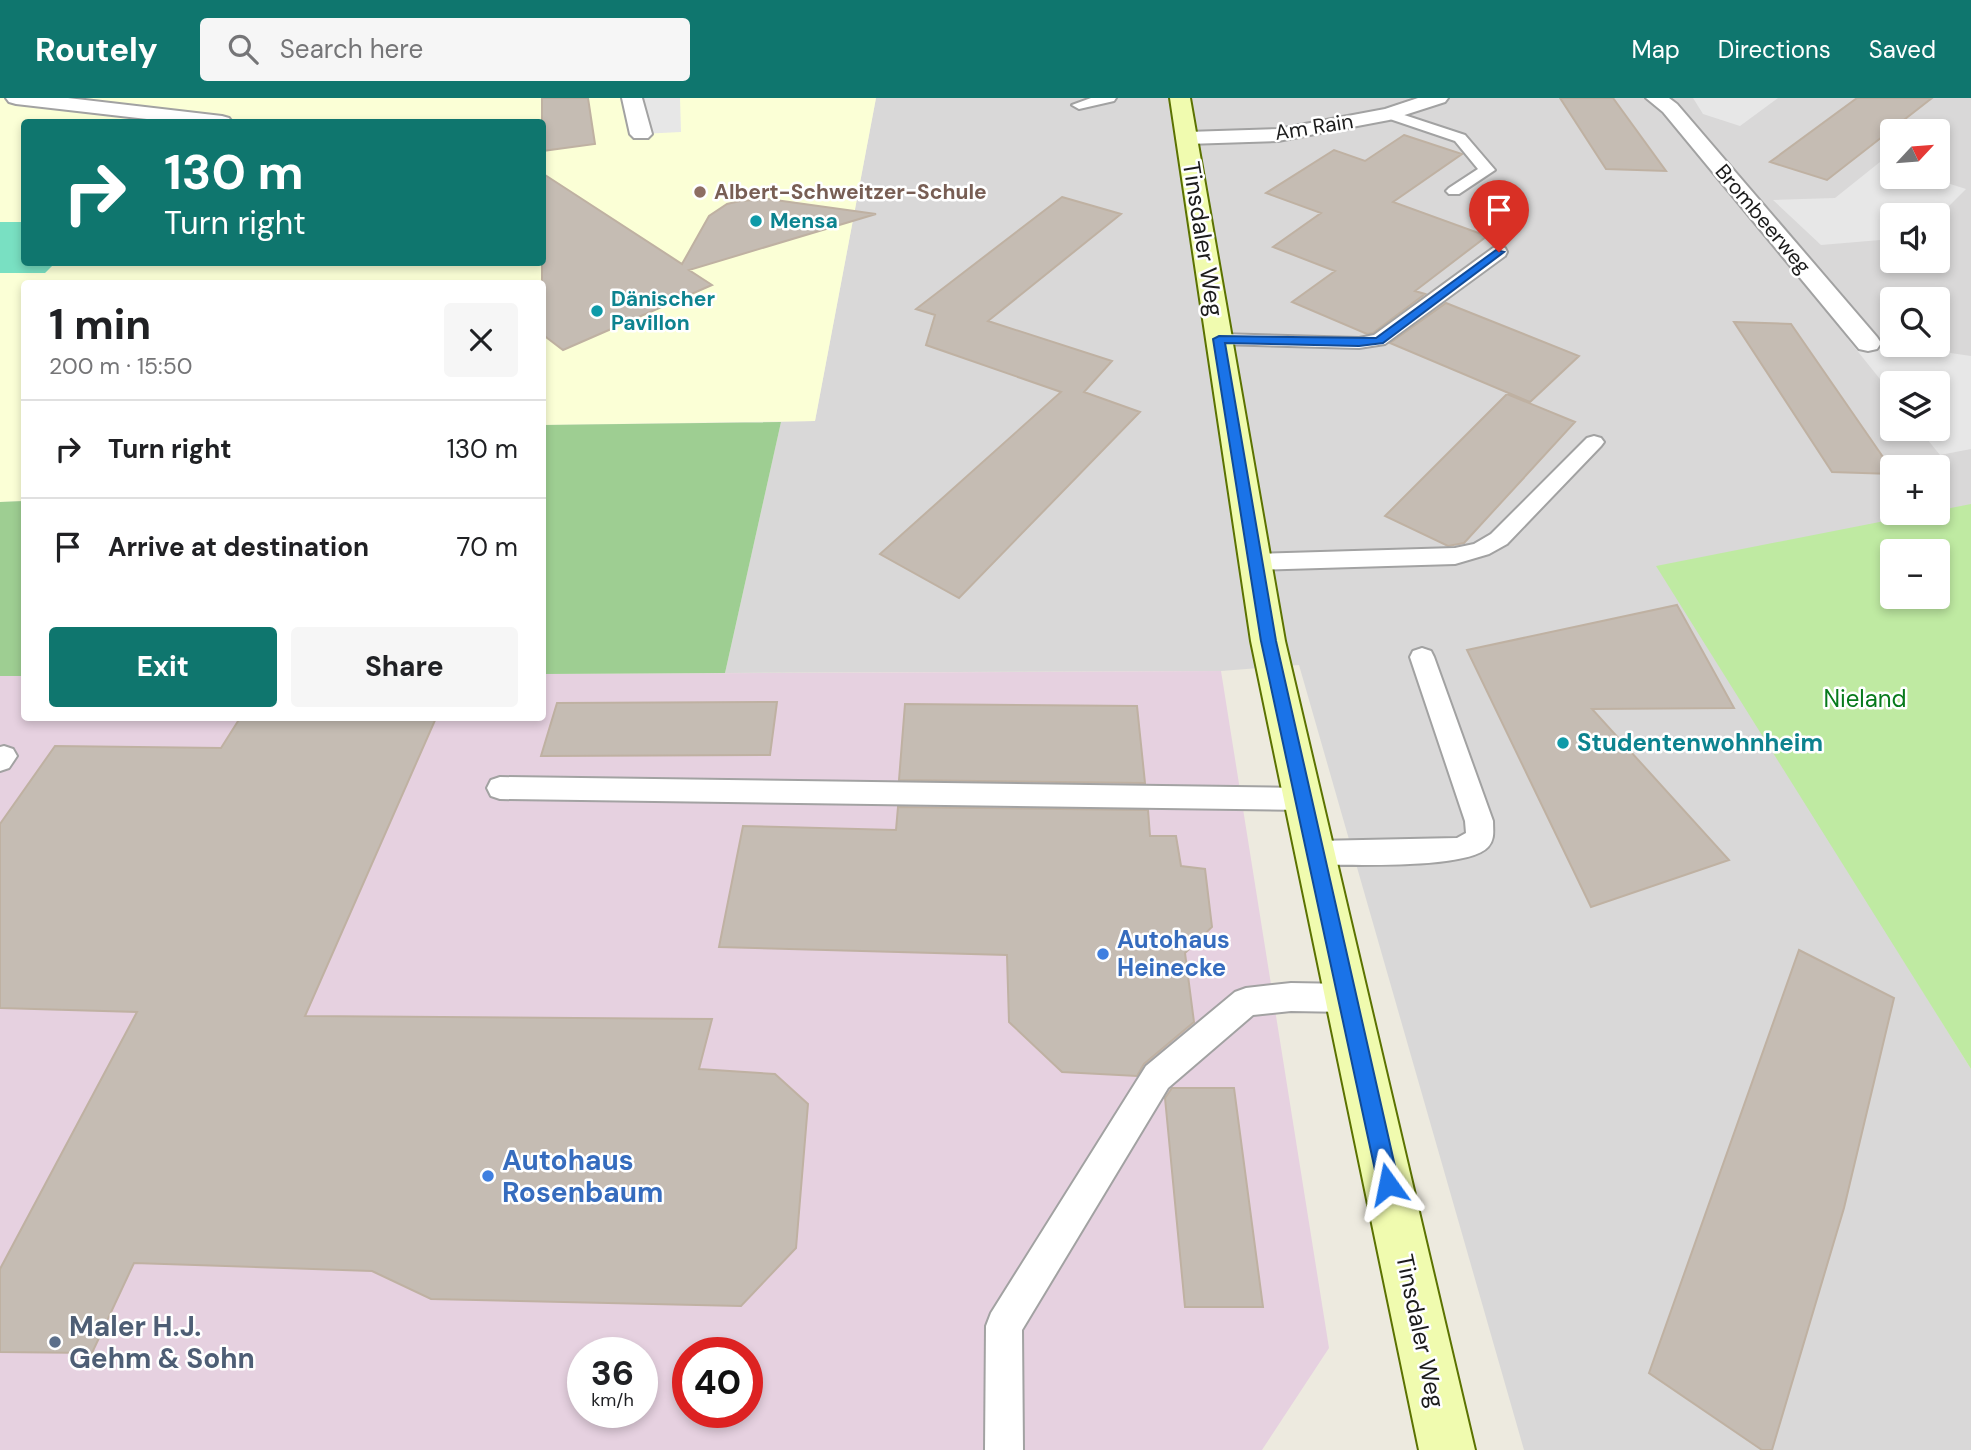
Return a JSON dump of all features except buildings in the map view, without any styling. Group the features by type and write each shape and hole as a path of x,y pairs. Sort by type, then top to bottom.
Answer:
{"street":[{"path":"16,98 196,119"},
{"path":"632,98 641,134"},
{"name":"Tinsdaler Weg","path":"1180,98 1268,641 1447,1450"},
{"name":"Am Rain","path":"1187,138 1278,135 1389,114 1438,98"},
{"name":"Brombeerweg","path":"1656,98 1670,108 1868,342"}],"lane":[{"path":"1079,105 1109,98"},
{"path":"1389,114 1460,138 1487,170 1454,191"},
{"path":"1219,339 1359,343 1379,341 1499,252"},
{"path":"1255,562 1455,556 1481,549 1512,528 1594,442"},
{"path":"1315,852 1457,850 1480,838 1479,821 1422,657"},
{"path":"500,788 1303,799"},
{"path":"1004,1450 1004,1326 1157,1077 1246,1002 1291,997 1347,998"}],"shaded area":[{"name":"Albert-Schweitzer-Schule","path":"0,98 876,98 815,421 546,425 546,280 21,280 21,501 0,502"},
{"path":"632,98 680,98 681,132 641,134"},
{"path":"876,98 1971,98 1971,505 1950,509 1950,455 1880,455 1880,523 1660,566 1971,1069 1971,1450 1524,1450 1299,665 1221,671 725,673 781,422 815,421"},
{"path":"1693,98 1778,98 1740,126 1703,114"},
{"path":"1880,162 1880,189 1950,189 1950,184 1966,189 1950,205 1880,203 1880,240 1821,245 1773,200 1835,198"},
{"path":"1847,338 1880,343 1880,357 1950,357 1950,353 1971,356 1971,449 1940,455 1929,441 1950,441 1950,371 1880,371 1880,379"},
{"path":"1221,671 1329,1348 1262,1450 0,1450 0,676 21,676 21,721 546,721 546,674"}],"green space":[{"path":"0,222 21,222 21,266 52,266 45,273 0,273"},
{"path":"781,422 725,673 546,674 546,425"},
{"path":"21,501 21,676 0,676 0,502"},
{"name":"Nieland","path":"1971,504 1971,1069 1656,566 1880,522 1880,525 1950,525 1950,508"}],"place":[{"name":"Albert-Schweitzer-Schule","path":"700,192"},
{"name":"Mensa","path":"756,221"},
{"name":"Dänischer Pavillon","path":"597,311"},
{"name":"Studentenwohnheim","path":"1563,743"},
{"name":"Autohaus Heinecke","path":"1103,954"},
{"name":"Autohaus Rosenbaum","path":"488,1176"},
{"name":"Maler H.J. Gehm & Sohn","path":"55,1342"}],"route":[{"path":"1388,1184 1268,641 1219,339 1359,343 1379,341 1499,252"}]}
